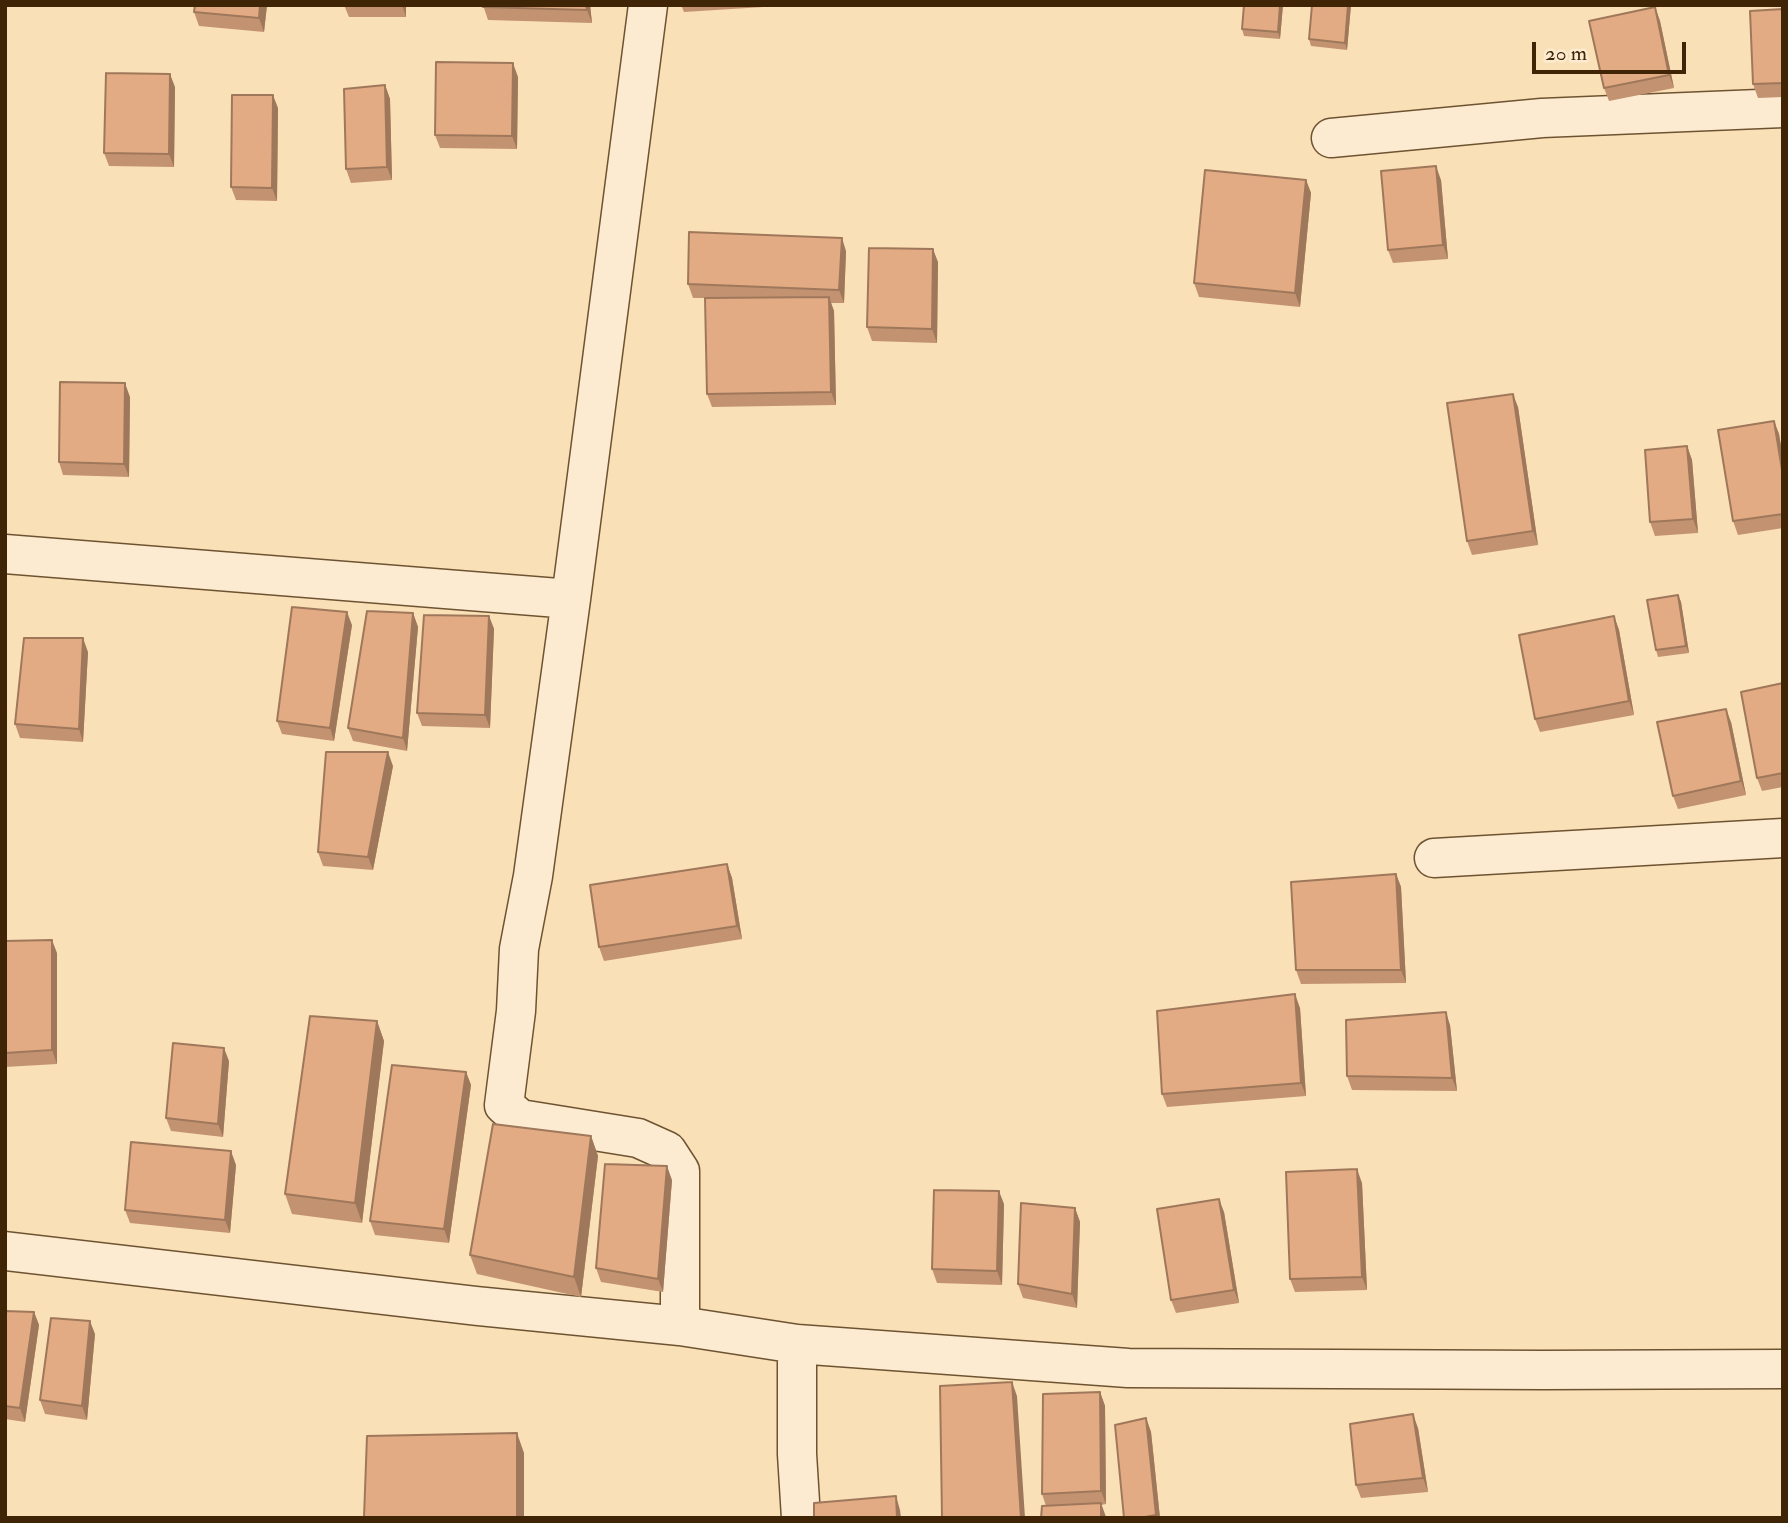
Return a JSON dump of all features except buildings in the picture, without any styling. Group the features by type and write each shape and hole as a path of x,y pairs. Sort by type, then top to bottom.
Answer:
{"street":[{"path":"648,5 571,600 533,876 519,949 516,1011 504,1105 520,1119 638,1138 667,1151 680,1171 680,1326"},
{"path":"1331,138 1542,118 1783,108"},
{"path":"5,554 571,600"},
{"path":"1434,858 1783,838"},
{"path":"5,1251 477,1306 680,1326 797,1344 1128,1368 1783,1369"},
{"path":"797,1344 797,1454 801,1518"}]}
